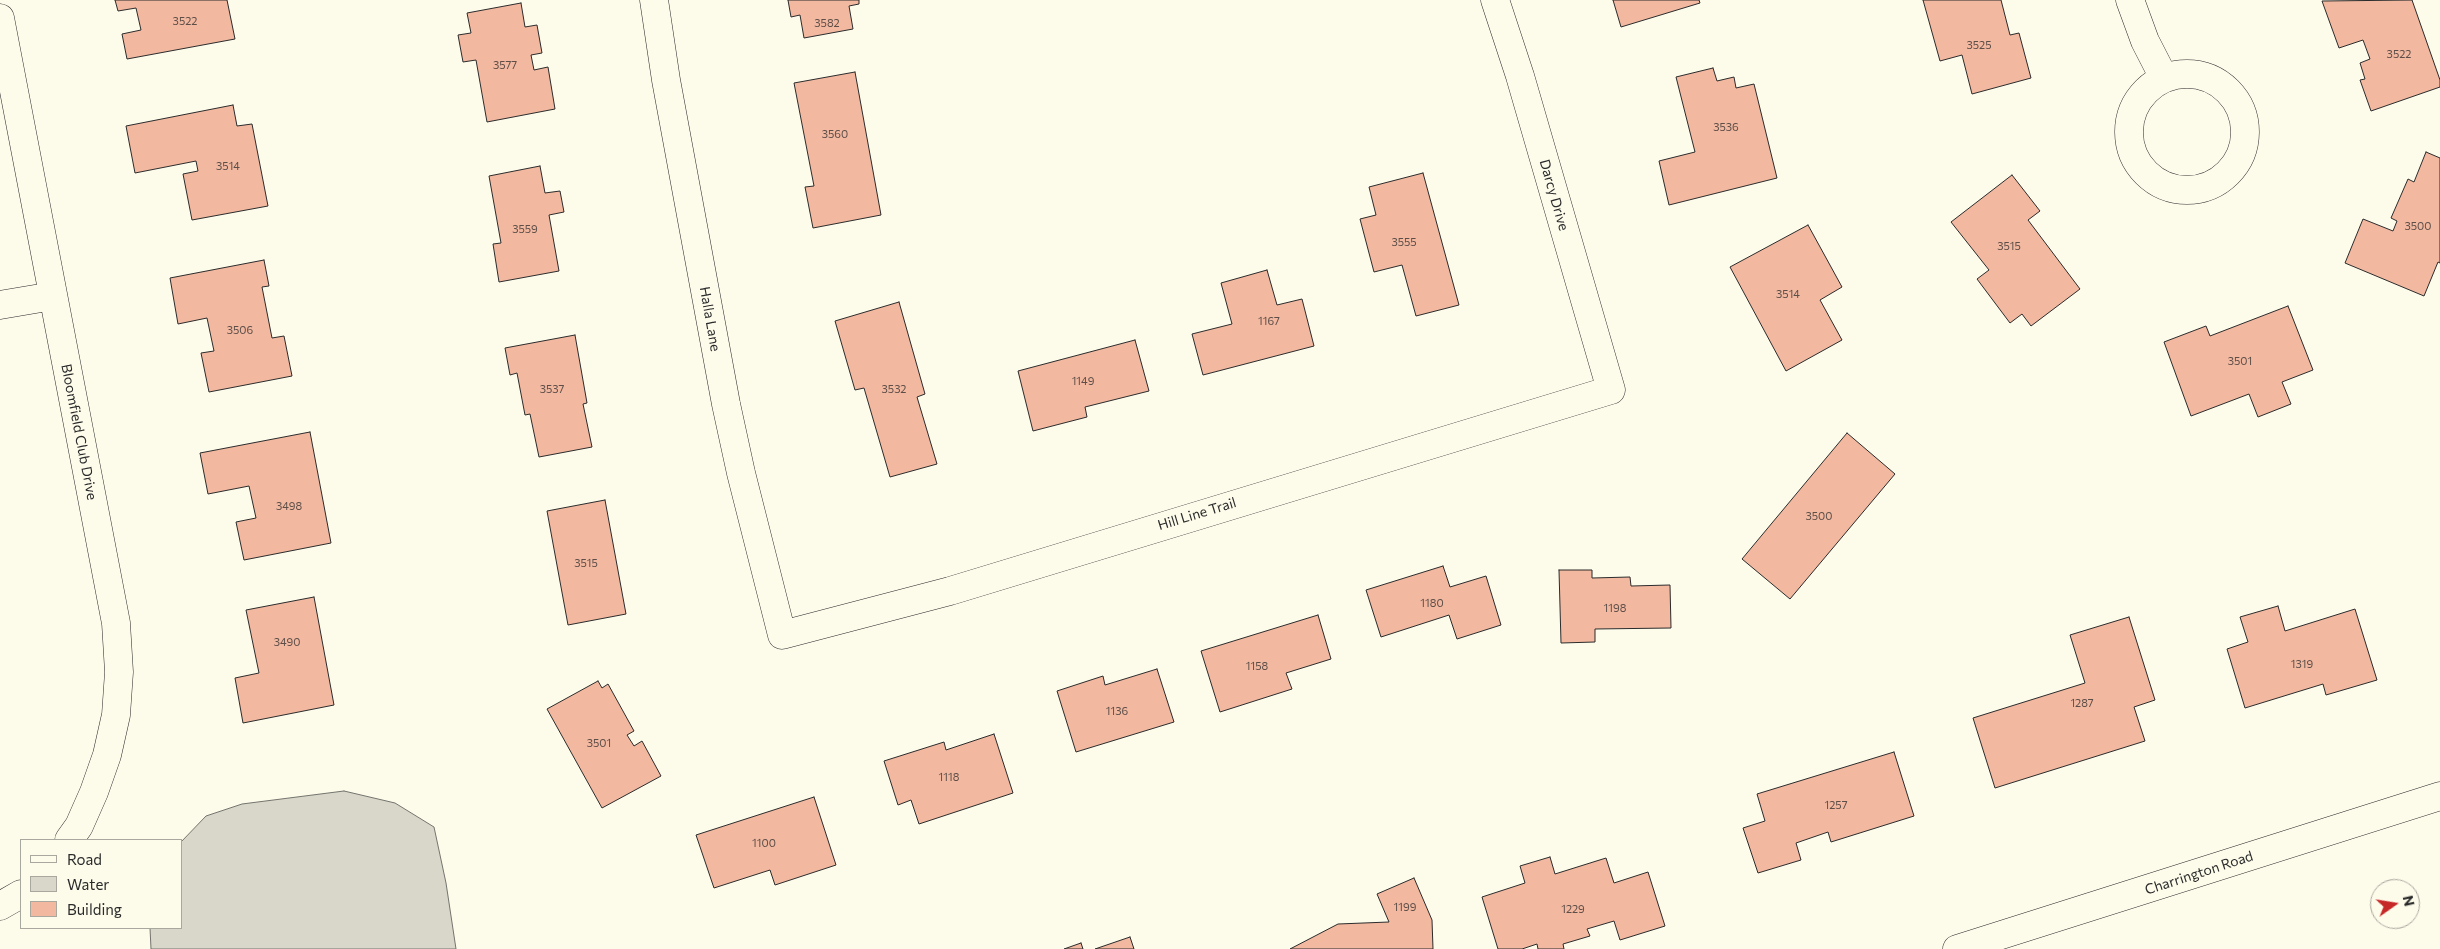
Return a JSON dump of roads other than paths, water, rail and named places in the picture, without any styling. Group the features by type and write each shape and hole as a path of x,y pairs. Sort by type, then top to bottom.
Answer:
{"street":[{"name":"Halla Lane","path":"654,0 666,80 726,404 741,473 782,635"},
{"name":"Darcy Drive","path":"1495,0 1522,85 1611,390"},
{"path":"2130,0 2146,41 2164,78"},
{"name":"Bloomfield Club Drive","path":"0,18 116,623 119,672 116,715 107,756 79,826 70,839"},
{"path":"2186,73 2209,77 2228,90 2241,109 2246,131 2241,154 2229,173 2210,186 2188,190 2165,186 2146,174 2133,155 2128,132 2133,110 2146,90 2164,78 2186,73"},
{"path":"0,304 53,296"},
{"name":"Hill Line Trail","path":"782,635 950,591 1121,537 1611,390"},
{"name":"Charrington Road","path":"1957,949 2440,796"},
{"path":"0,906 20,895"}],"water":[{"path":"344,791 395,803 434,827 446,883 456,949 151,949 150,929 182,929 182,841 206,816 242,804"}]}
